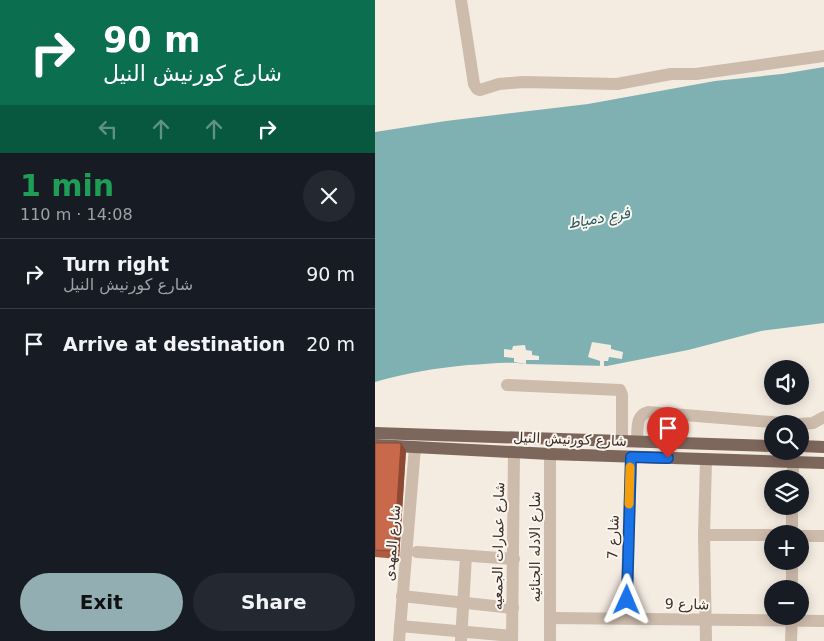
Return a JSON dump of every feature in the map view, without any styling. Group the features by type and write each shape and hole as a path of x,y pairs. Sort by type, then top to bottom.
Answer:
{"main road":[{"name":"شارع كورنيش النيل","path":"375,433 764,446"},
{"name":"شارع كورنيش النيل","path":"375,445 550,454 824,463"},
{"path":"809,446 824,447"}],"street":[{"path":"461,0 474,84 480,90 499,84 523,82 617,84 671,74 696,74 824,56"},
{"path":"507,385 620,390 622,395 622,441"},
{"path":"637,442 638,420 640,416 648,412 764,421"},
{"path":"809,423 824,417"},
{"name":"شارع المهدى","path":"399,641 415,447"},
{"name":"شارع عمارات الجمعيه","path":"512,638 514,452"},
{"name":"شارع الادله الجنائيه","path":"550,454 550,641"},
{"name":"شارع 7","path":"626,618 631,457"},
{"path":"706,460 704,534 706,641"},
{"path":"793,461 793,470"},
{"path":"704,534 764,535"},
{"path":"809,536 824,536"},
{"path":"417,552 514,559"},
{"path":"462,636 467,556"},
{"path":"403,596 513,608"},
{"name":"شارع 9","path":"550,618 706,620 764,619"},
{"name":"شارع 9","path":"809,620 824,621"},
{"path":"791,625 791,641"},
{"path":"400,626 462,636 512,638"}],"water":[{"name":"فرع دمياط","path":"824,67 824,323 761,331 688,350 607,366 490,363 433,369 375,382 375,132 446,121 588,104 715,81 782,74"}],"pier":[{"path":"592,342 611,345 611,349 623,352 622,359 609,357 608,361 604,361 604,366 600,366 600,361 588,357"},
{"path":"525,345 526,350 532,351 532,355 539,356 539,360 526,360 526,364 514,362 514,358 504,357 504,349 512,350 513,346"}],"building":[{"path":"375,443 401,443 394,551 375,550"}],"slow traffic":[{"path":"629,504 630,467"}],"route":[{"path":"627,600 631,457 668,458"}]}
